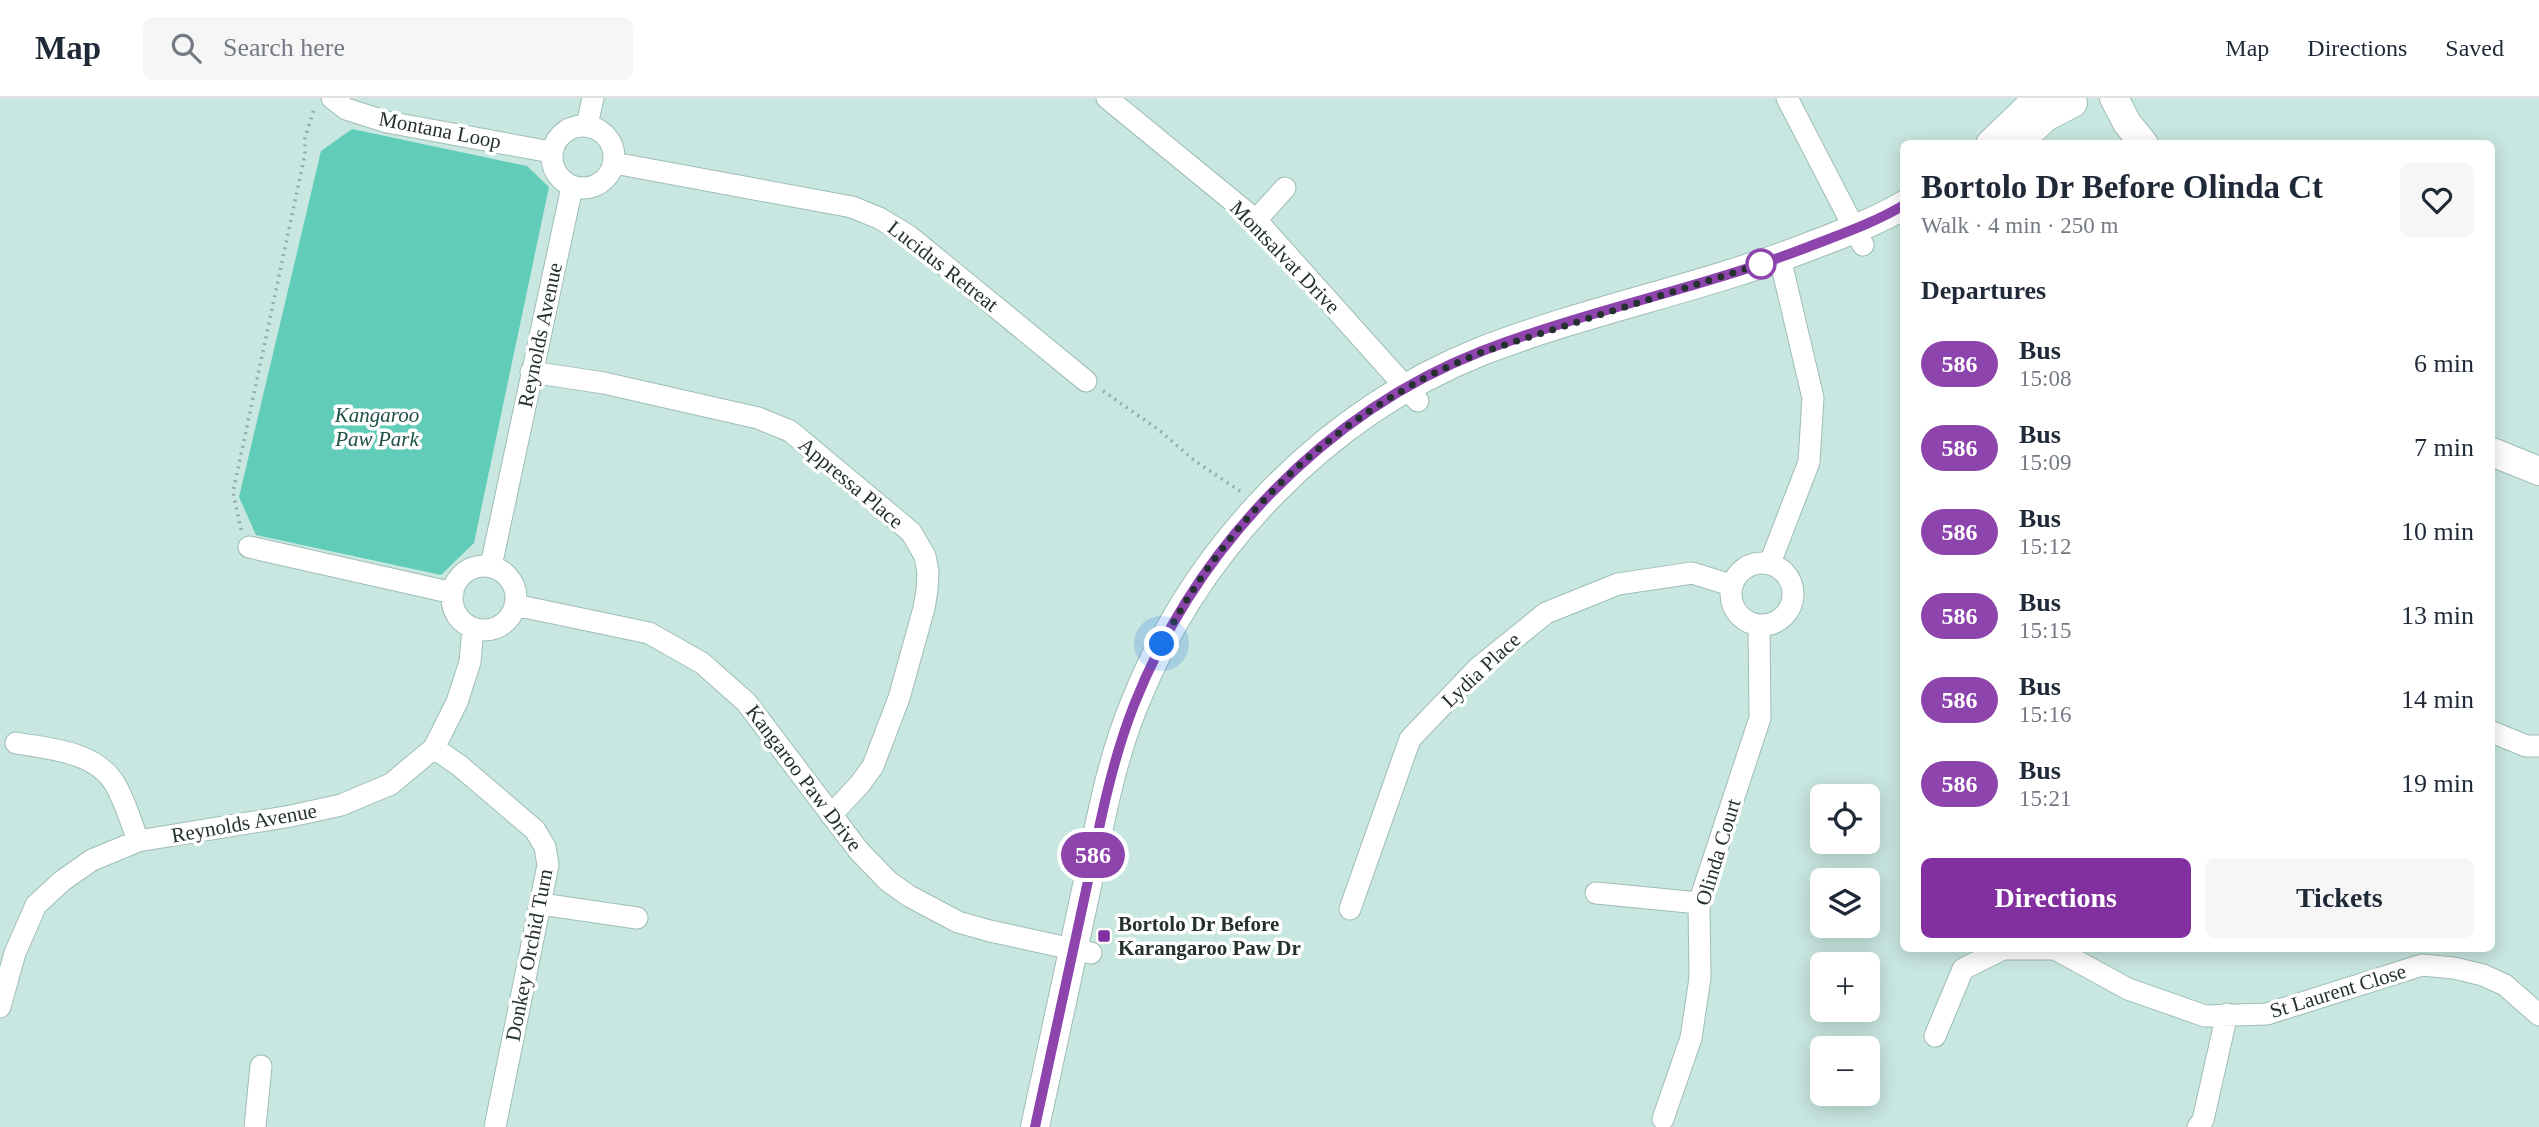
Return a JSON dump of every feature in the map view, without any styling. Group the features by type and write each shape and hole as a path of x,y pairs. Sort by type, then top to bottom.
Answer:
{"street":[{"name":"Montana Loop","path":"332,98 346,109 387,122 551,152"},
{"path":"587,125 593,98"},
{"name":"Montsalvat Drive","path":"1107,98 1256,220 1413,394"},
{"path":"1787,98 1859,237"},
{"path":"1994,140 2038,98"},
{"path":"2021,140 2046,117 2088,100 2136,134"},
{"path":"587,125 605,134 612,142 614,163 603,181 594,186 572,187 556,173 551,162 551,152 560,134 568,129 587,125"},
{"name":"Lucidus Retreat","path":"614,163 852,207 879,218 909,236 1086,381"},
{"name":"Reynolds Avenue","path":"491,566 572,187"},
{"path":"1256,220 1286,188"},
{"path":"1859,237 1900,207"},
{"path":"1035,1127 1134,760 1161,684 1199,614 1227,570 1281,509 1413,394 1859,237 1900,227"},
{"path":"1770,563 1809,462 1813,398 1782,266"},
{"name":"Appressa Place","path":"531,372 604,383 758,418 790,432 911,532 925,556 927,590 899,698 873,766 831,815"},
{"path":"2495,453 2539,471"},
{"path":"249,547 453,593"},
{"path":"1752,563 1770,563 1789,576 1794,592 1791,608 1781,620 1759,625 1740,617 1733,606 1731,584 1736,575 1752,563"},
{"path":"491,566 503,572 510,580 516,596 515,606 502,624 488,629 473,628 461,621 454,610 453,593 458,579 473,568 491,566"},
{"name":"Lydia Place","path":"1350,909 1410,739 1478,668 1546,613 1619,584 1692,573 1731,584"},
{"name":"Kangaroo Paw Drive","path":"515,606 649,634 702,663 746,702 859,851 888,881 958,922 1082,951"},
{"name":"Olinda Court","path":"1663,1119 1691,1038 1700,978 1699,903 1760,718 1759,625"},
{"name":"Reynolds Avenue","path":"0,1007 4,981 36,905 62,881 92,860 138,841 291,817 341,805 391,784 434,748 457,702 470,662 473,628"},
{"path":"2495,733 2526,746 2539,746"},
{"path":"16,743 82,757 99,768 114,782 138,841"},
{"name":"Donkey Orchid Turn","path":"434,748 460,766 535,830 545,847 548,864 495,1127"},
{"path":"1596,892 1699,903"},
{"path":"541,904 638,918"},
{"path":"1053,1127 1082,951"},
{"name":"St Laurent Close","path":"1935,1036 1963,969 1997,952"},
{"name":"St Laurent Close","path":"2060,952 2128,989 2204,1016 2267,1014 2422,965 2454,968 2483,975 2505,985 2539,1015"},
{"path":"2198,1127 2203,1120 2227,1014"},
{"path":"255,1127 261,1066"}],"path":[{"path":"249,547 238,525 233,492 305,154 305,138 317,98"},
{"path":"1086,381 1112,395 1195,461 1224,478 1249,498"}],"green space":[{"name":"Kangaroo Paw Park","path":"352,129 527,166 549,187 474,543 441,575 256,535 239,497 321,151"}],"bus line":[{"name":"586","path":"1035,1127 1100,827 1118,751 1132,708 1171,627 1196,587 1215,558 1272,491 1303,463 1387,399 1464,360 1537,333 1780,257 1883,218 1900,207"}],"place":[{"name":"Bortolo Dr Before Karangaroo Paw Dr","path":"1104,936"}],"route":[{"path":"1162,644 1215,558 1249,516 1303,463 1387,399 1438,371 1482,352 1761,264"}]}
